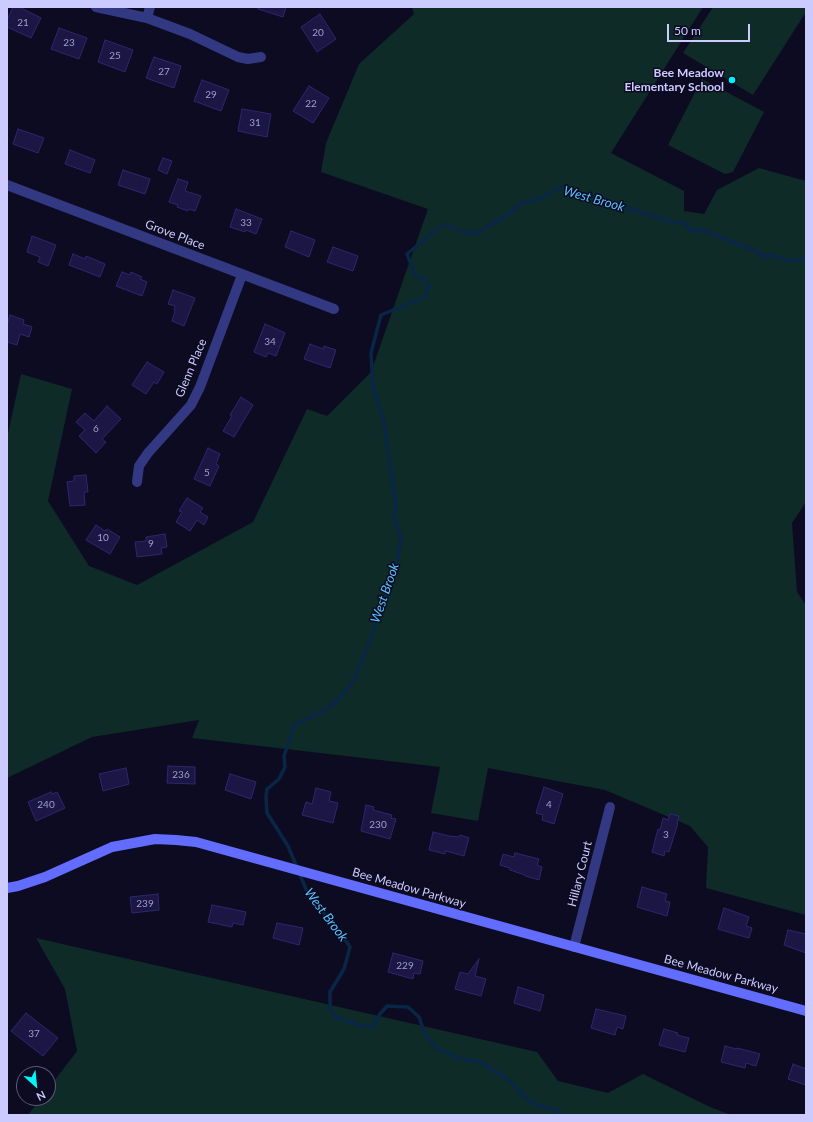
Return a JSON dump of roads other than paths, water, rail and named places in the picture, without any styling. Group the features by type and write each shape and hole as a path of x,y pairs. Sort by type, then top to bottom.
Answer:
{"street":[{"path":"96,7 147,18 190,34 238,57 248,59 262,57"},
{"path":"147,18 150,7"},
{"name":"Grove Place","path":"7,185 334,309"},
{"name":"Glenn Place","path":"137,482 138,466 191,405 200,387 242,275"},
{"name":"Hillary Court","path":"574,947 610,807"},
{"name":"Bee Meadow Parkway","path":"7,888 45,877 112,847 155,839 196,842 806,1011"}],"waterway":[{"name":"West Brook","path":"561,1115 556,1110 539,1106 527,1099 511,1082 481,1062 461,1059 437,1049 425,1034 419,1017 408,1007 387,1006 380,1014 373,1027 362,1026 334,1016 330,1008 330,992 344,969 350,947 340,932 308,894 288,846 267,813 267,789 279,779 285,767 284,756 294,725 320,713 337,701 352,683 364,656 395,573 401,537 394,518 396,505 384,423 373,385 371,353 381,315 425,297 429,286 424,279 415,275 407,254 444,224 464,232 474,234 500,220 522,203 537,200 561,187 675,223 685,223 688,228 694,232 700,229 758,252 763,257 771,255 789,261 806,259"}],"place":[{"name":"Bee Meadow Elementary School","path":"732,80"}]}
